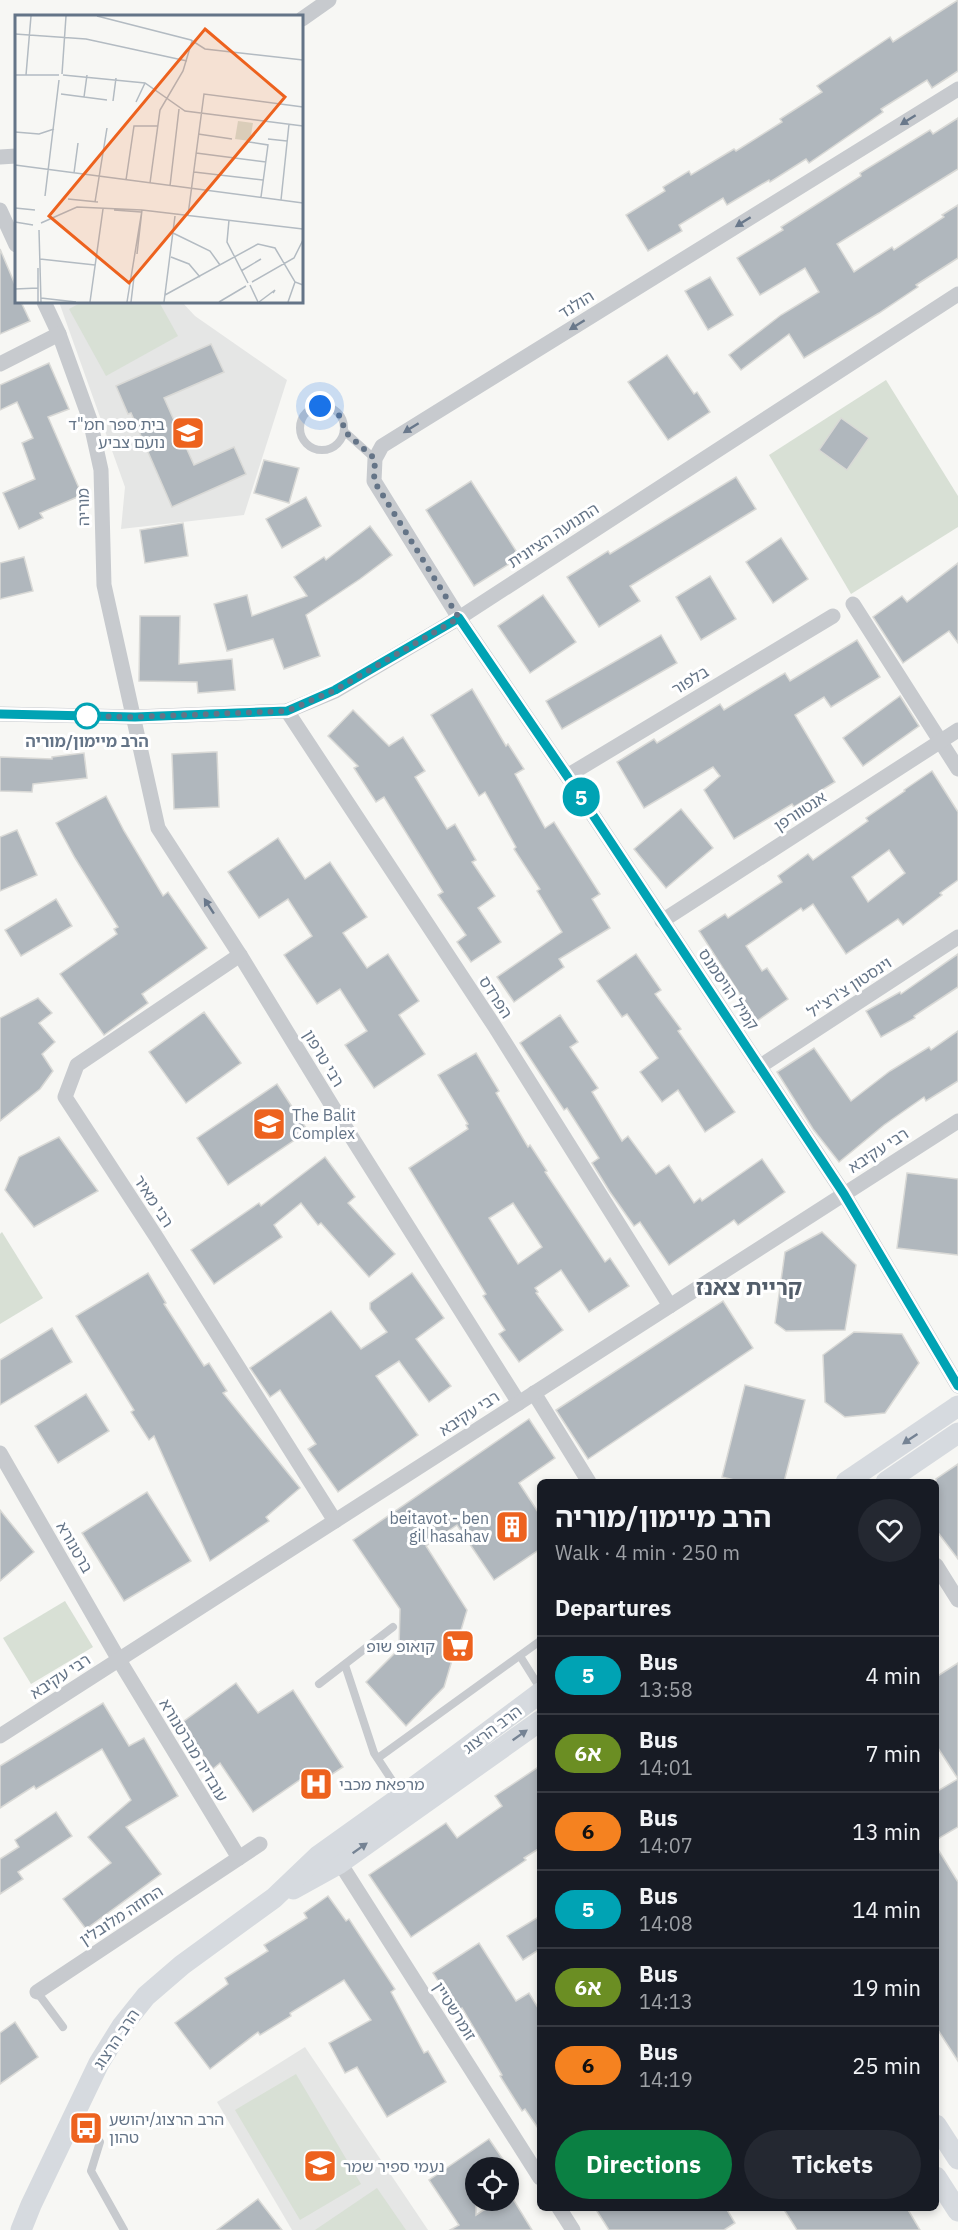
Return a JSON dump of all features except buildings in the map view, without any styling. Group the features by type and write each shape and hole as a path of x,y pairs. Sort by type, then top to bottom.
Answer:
{"street":[{"path":"303,17 329,0"},
{"name":"הולנד","path":"379,452 958,89"},
{"path":"0,158 15,156"},
{"path":"0,210 15,242"},
{"name":"התנועה הציונית","path":"0,714 135,717 287,711 335,690 459,618 958,294"},
{"name":"מוריה","path":"44,303 59,334 90,420 101,470 104,585 135,717"},
{"path":"0,364 59,334"},
{"path":"379,452 374,481 459,618"},
{"path":"852,604 958,769"},
{"name":"בלפור","path":"567,776 833,616"},
{"name":"קמיל הויסמנס","path":"459,618 567,776 844,1194 958,1386"},
{"name":"הפרדס","path":"287,711 495,1027 670,1306"},
{"name":"רבי טרפון","path":"135,717 158,828 240,955 342,1122 519,1402"},
{"name":"אנטוורפן","path":"662,921 958,730"},
{"name":"וינסטון צ'רצ'יל","path":"759,1067 958,937"},
{"name":"רבי מאיר","path":"240,955 77,1065 65,1097 157,1238 335,1521"},
{"name":"רבי עקיבא","path":"0,1736 958,1121"},
{"path":"534,1393 587,1479"},
{"path":"850,1479 958,1406"},
{"path":"890,1479 958,1433"},
{"name":"ברטנורא","path":"0,1453 119,1660"},
{"path":"939,1570 958,1600"},
{"name":"עובדיה מברטנורא","path":"119,1660 239,1858"},
{"name":"הרב הרצוג","path":"21,2230 99,2062 122,2026 146,1996 182,1965 274,1898 318,1856 537,1695"},
{"name":"הרב הרצוג","path":"274,1898 340,1863 537,1723"},
{"name":"החוזה מלובלין","path":"37,1992 260,1844"},
{"name":"זומרשטיין","path":"340,1863 537,2173"},
{"path":"939,2130 958,2158"},
{"path":"939,2182 958,2211"},
{"path":"561,2211 573,2230"}],"lane":[{"path":"328,406 338,412 344,423 344,431 332,447 316,449 309,446 303,439 300,425 302,418 313,407 328,406"},
{"path":"344,431 379,452"},
{"path":"319,1684 393,1627"},
{"path":"378,1758 537,1643"},
{"path":"520,1656 537,1683"},
{"path":"345,1665 378,1758 402,1796"},
{"name":"החוזה מלובלין","path":"37,1992 63,2027"},
{"path":"70,2121 87,2130 100,2142 91,2171 124,2230"}],"shaded area":[{"name":"בית ספר חמ\"ד נועם צביע","path":"59,303 183,303 195,316 287,380 244,515 121,529 125,487"},
{"path":"80,303 160,303 178,336 106,376 69,309"},
{"path":"886,380 958,496 958,527 851,594 769,455"},
{"path":"2,1232 43,1298 0,1324 0,1234"},
{"path":"65,1601 93,1647 31,1684 3,1638"},
{"name":"נעמי ספיר שמר","path":"305,2047 428,2230 292,2230 217,2102"},
{"path":"296,2074 361,2184 300,2220 235,2110"},
{"path":"377,2188 406,2230 315,2230"}],"bus line":[{"name":"5","path":"0,714 135,717 287,711 335,690 459,618 567,776 844,1194 958,1386"}],"place":[{"name":"בית ספר חמ\"ד נועם צביע","path":"188,433"},
{"name":"הרב מיימון/מוריה","path":"87,716"},
{"name":"The Balit Complex","path":"269,1124"},
{"name":"beitavot - ben gil hasahav","path":"512,1527"},
{"name":"קואופ שופ","path":"458,1646"},
{"name":"מרפאת מכבי","path":"316,1784"},
{"name":"הרב הרצוג/יהושע טהון","path":"86,2128"},
{"name":"נעמי ספיר שמר","path":"320,2166"}],"district":[{"name":"קריית צאנז","path":"749,1287"}],"route":[{"path":"87,716 135,717 287,711 335,690 459,618 374,481 375,459 344,431 344,423 338,412 328,406 320,406"}]}
